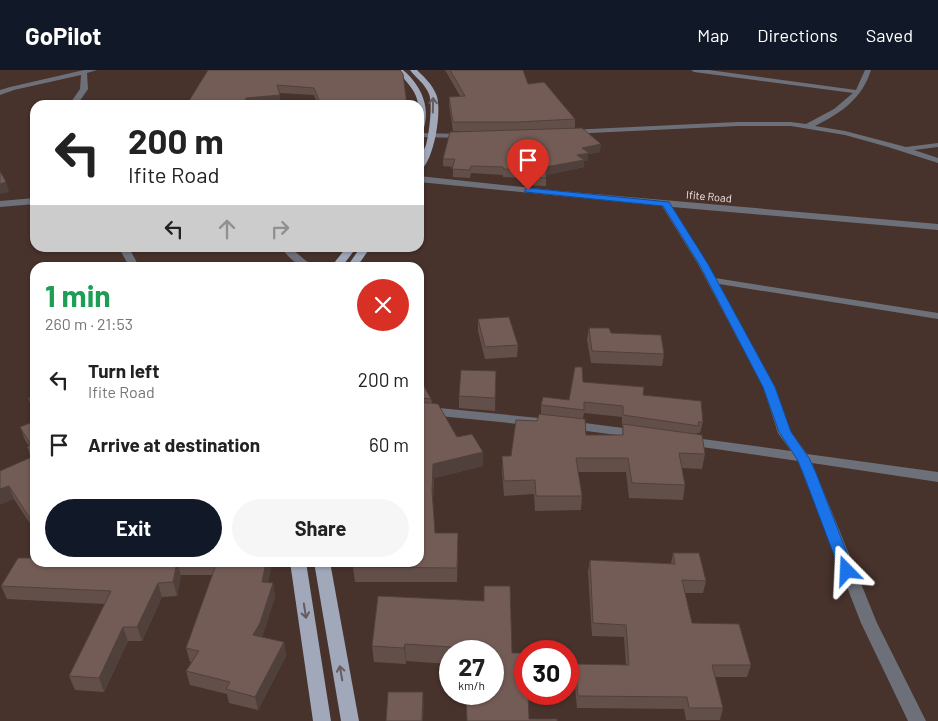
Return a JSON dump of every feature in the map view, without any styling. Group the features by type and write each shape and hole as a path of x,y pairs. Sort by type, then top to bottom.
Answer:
{"main road":[{"path":"399,70 418,89 422,100"},
{"path":"413,70 427,84 434,96 432,133 424,160"},
{"path":"340,262 348,252"},
{"path":"299,567 322,721"},
{"path":"323,567 350,721"}],"street":[{"path":"0,93 12,88 94,70"},
{"path":"694,70 858,92"},
{"path":"808,126 849,102 864,85 868,70"},
{"path":"76,100 84,89 84,72"},
{"path":"558,133 738,124 783,124 808,126 845,133 905,150 938,162"},
{"path":"424,132 473,136"},
{"path":"905,150 922,146 938,146"},
{"name":"Ifite Road","path":"424,180 666,204 938,227"},
{"path":"0,204 30,201"},
{"path":"666,204 712,280 769,387 785,432 803,458 869,623 916,721"},
{"path":"290,252 301,262"},
{"path":"712,280 938,316"},
{"path":"424,410 570,425 654,437"},
{"path":"672,439 938,477"}],"building":[{"path":"208,70 400,70 403,74 406,100 319,100 314,88 277,85 280,95 246,98 245,100 190,100"},
{"path":"450,70 523,70 528,84 544,82 575,119 518,122 453,122 449,97 465,96"},
{"path":"582,128 601,144 582,148 589,153 577,155 584,160 546,167 546,178 522,177 523,170 503,169 503,167 471,166 470,170 452,169 455,159 443,159 450,132"},
{"path":"0,171 6,182 0,184"},
{"path":"509,317 518,345 485,347 478,319"},
{"path":"589,328 609,328 611,333 661,335 664,354 592,351"},
{"path":"575,367 582,367 583,382 644,387 643,395 701,401 703,422 698,422 699,426 623,415 623,406 584,402 584,410 541,405 543,397 569,400"},
{"path":"461,370 496,371 495,398 459,396"},
{"path":"424,386 431,399 424,398"},
{"path":"424,403 438,404 457,437 472,434 483,452 433,464 432,491 435,533 458,533 457,568 353,567 424,567"},
{"path":"539,414 585,419 586,435 623,435 623,424 702,435 705,454 679,453 685,485 632,483 628,458 576,458 582,496 536,496 535,480 504,481 502,456 511,456 516,420 537,421"},
{"path":"30,423 30,443 20,427"},
{"path":"30,458 30,518 9,486 0,489 0,471"},
{"path":"673,553 699,553 706,581 682,580 692,623 739,624 751,665 712,665 723,708 689,708 687,697 579,696 579,664 629,665 626,625 593,623 590,560 675,564"},
{"path":"18,558 30,558 30,567 176,567 173,582 158,583 137,627 123,627 99,678 69,676 111,591 1,586"},
{"path":"215,567 265,567 262,582 273,583 260,623 253,635 284,642 255,697 226,689 230,682 186,671 199,651 186,648"},
{"path":"484,586 510,586 512,653 514,653 514,705 528,705 529,719 557,719 557,721 467,721 466,705 504,705 504,640 439,640 439,646 405,644 404,648 372,646 378,596 484,601"},
{"path":"388,692 423,692 422,721 386,721"}],"route":[{"path":"528,190 666,204 703,264 769,387 785,432 803,458 810,473 847,571"}]}
